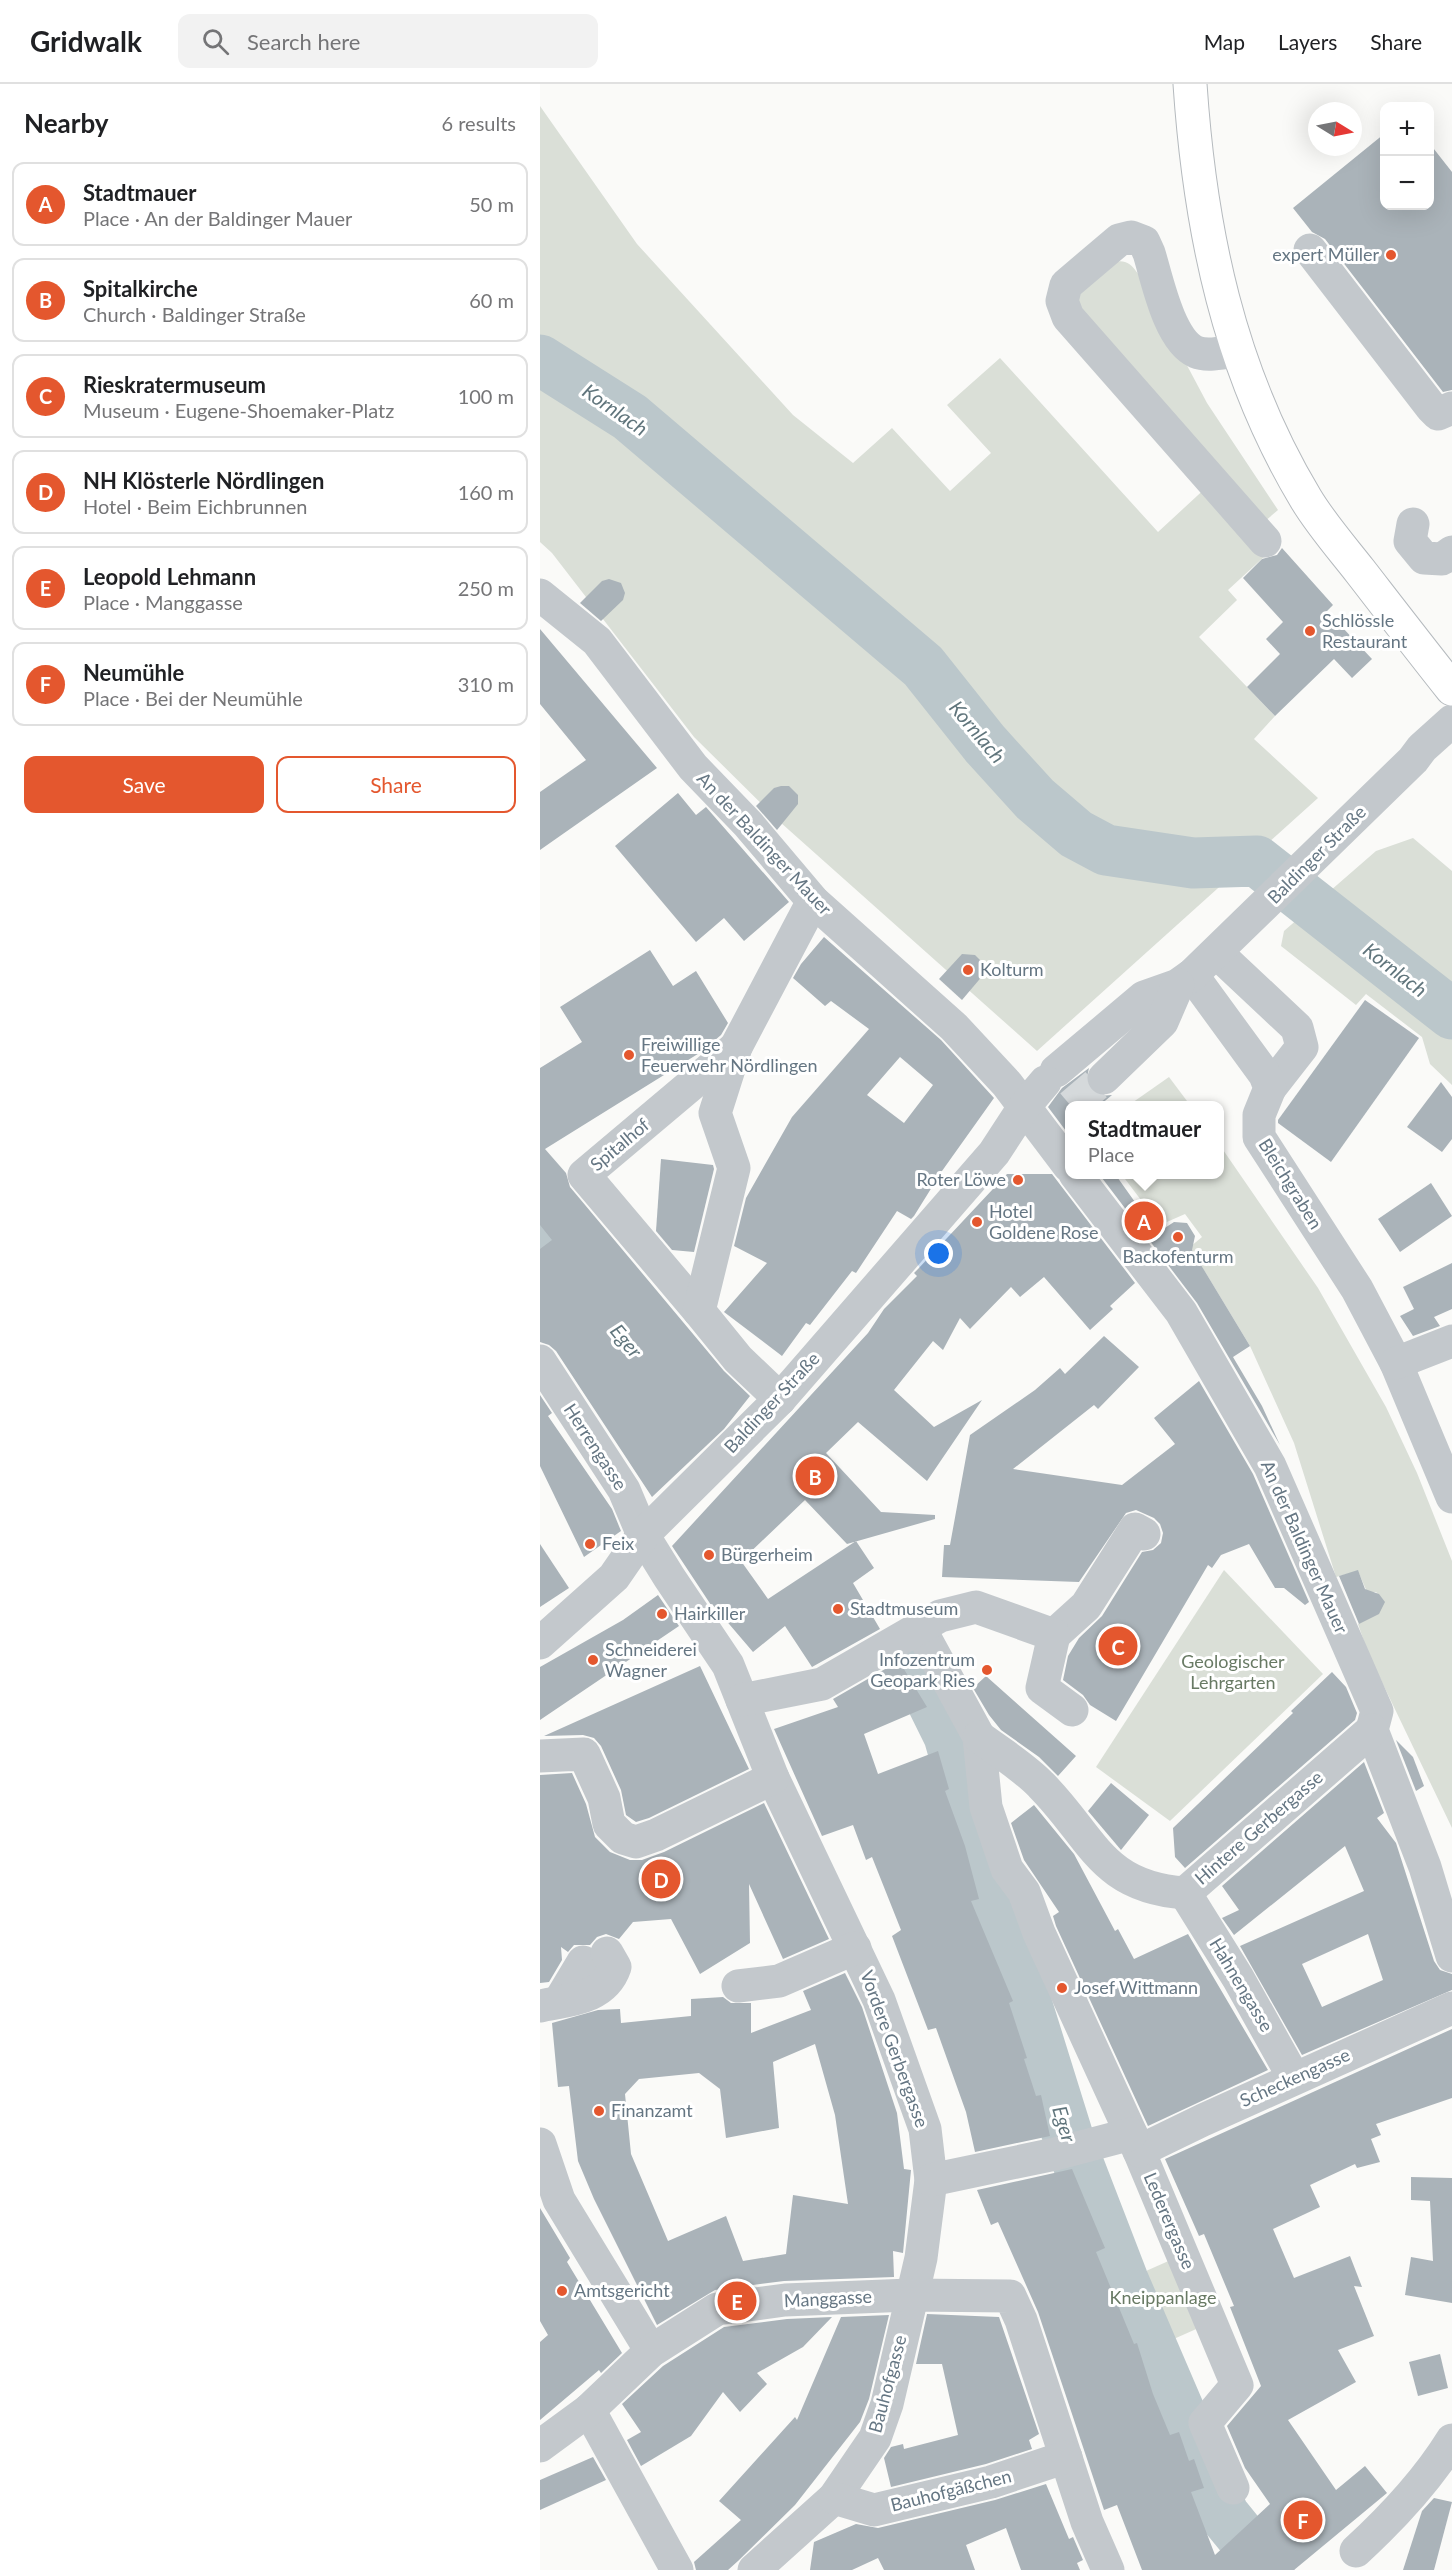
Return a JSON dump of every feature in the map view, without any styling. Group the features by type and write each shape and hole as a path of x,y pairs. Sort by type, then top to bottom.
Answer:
{"main road":[{"path":"1190,84 1201,197 1217,283 1238,351 1269,426 1306,499 1452,689"}],"street":[{"path":"1238,351 1198,353 1183,344 1173,324 1144,242 1131,237 1119,240 1065,285 1062,301 1068,317 1265,541"},
{"path":"1310,250 1431,407 1438,414 1452,408"},
{"path":"1413,524 1410,541 1424,558 1442,559 1452,552"},
{"name":"An der Baldinger Mauer","path":"540,595 597,641 693,767 748,824 813,902 954,1027 1040,1120 1065,1160"},
{"name":"Baldinger Straße","path":"540,1643 614,1577 644,1535 780,1399 994,1153 1040,1120 1051,1076 1144,997 1185,980 1217,953 1413,760 1422,748 1452,721"},
{"name":"Spitalhof","path":"699,1311 734,1168 715,1113 736,1047 813,902"},
{"name":"Bleichgraben","path":"1217,953 1297,1028 1302,1047 1270,1088 1259,1115 1259,1137 1357,1289 1396,1363 1452,1497"},
{"path":"1185,980 1259,1066 1270,1088"},
{"name":"Baldinger Straße","path":"1104,1078 1162,1022 1185,980"},
{"name":"Spitalhof","path":"736,1047 584,1175 738,1359 780,1399"},
{"name":"An der Baldinger Mauer","path":"1079,1179 1181,1312 1270,1466 1377,1711 1372,1730 1425,1867 1452,1956"},
{"path":"1396,1363 1452,1341"},
{"name":"Herrengasse","path":"540,1361 624,1490 644,1535"},
{"path":"1072,1710 1042,1688 1054,1635 1086,1606 1135,1529 1143,1534"},
{"name":"Vordere Gerbergasse","path":"644,1535 728,1665 772,1778 879,2000 926,2129 931,2180 921,2258 910,2295"},
{"path":"742,1700 822,1684 940,1616 976,1607 1054,1635"},
{"path":"919,1627 979,1737"},
{"name":"Hintere Gerbergasse","path":"979,1737 1041,1784 1105,1863 1133,1882 1158,1891 1185,1893 1372,1730"},
{"name":"Lederergasse","path":"979,1737 986,1807 1007,1869 1024,1892 1040,1934 1135,2143 1237,2385 1205,2423 1233,2488"},
{"path":"540,1756 584,1754 604,1798 609,1824 623,1838 636,1842 656,1835 772,1778"},
{"name":"Hahnengasse","path":"1185,1893 1238,1978 1294,2078"},
{"path":"738,1986 779,1981 855,1948"},
{"path":"563,2001 610,1980 615,1967 595,1957"},
{"name":"Scheckengasse","path":"931,2180 1088,2145 1135,2143 1294,2078 1452,2008"},
{"path":"540,2144 559,2200 651,2351"},
{"path":"910,2295 1010,2296 1021,2320 1087,2522 1108,2570"},
{"name":"Manggasse","path":"540,2446 589,2410 651,2351 717,2309 785,2300 910,2295"},
{"name":"Bauhofgasse","path":"754,2570 834,2498 875,2438 887,2404 910,2295"},
{"path":"589,2410 677,2570"},
{"path":"1356,2551 1391,2519 1435,2467 1452,2440"},
{"name":"Bauhofgäßchen","path":"834,2498 874,2510 990,2482 1066,2457"}],"green space":[{"path":"540,106 637,244 793,415 853,463 892,428 950,491 991,453 947,405 1000,358 1158,532 1210,484 1079,313 1078,298 1090,278 1104,267 1118,261 1131,266 1139,275 1207,403 1278,510 1264,522 1279,543 1228,590 1237,600 1199,637 1275,716 1254,739 1318,798 1037,1051 780,822 694,737 552,553 540,542"},
{"path":"1413,838 1452,871 1452,1085 1430,1064 1422,1037 1366,994 1356,1005 1281,946 1284,931 1376,851"},
{"path":"1169,1077 1187,1101 1135,1101"},
{"path":"1224,1151 1318,1288 1386,1407 1417,1473 1452,1561 1452,1828 1368,1653 1358,1624 1379,1613 1383,1600 1376,1592 1367,1592 1358,1571 1336,1577 1294,1443 1250,1346 1190,1247 1202,1237 1185,1214 1160,1225 1125,1179 1224,1179"},
{"name":"Geologischer Lehrgarten","path":"1224,1570 1323,1674 1170,1821 1096,1767"},
{"name":"Kneippanlage","path":"1173,2259 1203,2326 1158,2346 1128,2279"}],"building":[{"name":"expert Müller","path":"1380,137 1380,210 1434,210 1434,149 1452,172 1452,390 1443,392 1325,239 1312,232 1293,208 1357,156 1362,156 1362,152"},
{"name":"Schlössle Restaurant","path":"1282,548 1333,605 1327,611 1372,659 1352,678 1334,659 1275,716 1247,687 1280,654 1266,639 1283,622 1243,578 1262,559 1277,555"},
{"path":"609,579 621,583 625,593 623,600 601,621 580,603 602,581"},
{"path":"540,629 657,768 540,850 540,792 586,760 540,704"},
{"path":"789,786 798,795 798,804 777,830 756,806 774,788"},
{"path":"678,793 696,815 706,807 789,902 744,941 724,918 696,942 615,846"},
{"path":"824,937 941,1040 994,1098 942,1171 914,1216 911,1219 897,1211 856,1273 852,1271 810,1325 806,1323 782,1356 724,1312 767,1263 734,1246 746,1198 792,1117 869,1029 831,1001 825,1006 793,978 801,964","holes":["900,1057 933,1085 904,1123 867,1095"]},
{"path":"650,950 673,986 696,971 728,1023 721,1035 701,1052 545,1149 566,1173 570,1187 724,1371 750,1396 724,1429 652,1497 556,1351 540,1342 540,1249 552,1240 540,1225 540,1068 582,1042 560,1007"},
{"path":"962,954 975,955 983,963 984,974 962,1000 939,979"},
{"path":"1365,1000 1419,1038 1331,1162 1278,1123 1278,1120"},
{"path":"1089,1068 1086,1082 1090,1091 1099,1096 1112,1095 1105,1101 1065,1101 1065,1130 1048,1107 1062,1088"},
{"path":"1441,1082 1452,1097 1452,1139 1442,1152 1407,1127"},
{"path":"661,1159 713,1165 714,1169 694,1252 672,1250 656,1231"},
{"path":"1007,1174 1052,1174 1135,1283 1110,1306 1113,1309 1090,1330 1044,1277 1020,1297 1011,1287 970,1329 960,1318 943,1350 933,1341 894,1390 934,1427 982,1400 927,1481 858,1422 826,1453 881,1512 935,1515 935,1519 856,1541 874,1568 853,1583 880,1629 812,1667 785,1626 753,1652 711,1605 672,1546 868,1333 884,1309 917,1276 914,1273","holes":["805,1500 847,1544 855,1542 768,1599 741,1561"]},
{"path":"1103,1179 1119,1179 1157,1233 1174,1222 1187,1223 1195,1236 1192,1250 1250,1346 1233,1357 1262,1406 1280,1445 1197,1303"},
{"path":"1431,1183 1452,1216 1400,1252 1378,1219"},
{"path":"1452,1263 1452,1309 1434,1317 1440,1326 1413,1336 1400,1316 1414,1309 1403,1287"},
{"path":"1104,1336 1139,1367 1098,1409 1094,1405 1013,1469 1122,1485 1175,1444 1154,1418 1199,1381 1253,1474 1309,1602 1305,1605 1284,1588 1275,1588 1249,1544 1221,1555 1212,1568 1208,1565 1116,1721 1090,1705 1083,1695 1063,1680 1068,1656 1079,1638 1102,1616 1142,1552 1153,1550 1161,1543 1163,1533 1160,1524 1154,1518 1136,1510 1126,1513 1079,1582 942,1577 944,1545 950,1545 970,1435 1035,1390 1060,1368 1065,1374"},
{"path":"540,1395 552,1413 548,1416 612,1509 621,1531 584,1557 540,1466"},
{"path":"540,1544 569,1588 540,1607"},
{"path":"1358,1570 1365,1589 1379,1594 1385,1602 1379,1614 1359,1624 1339,1576"},
{"path":"658,1595 679,1626 540,1720 540,1667 623,1620"},
{"path":"899,1661 927,1707 864,1734 878,1774 938,1751 949,1789 945,1791 965,1846 979,1899 971,1901 1013,2001 1009,2003 1027,2058 1024,2059 1036,2096 1041,2095 1050,2136 975,2152 966,2112 936,2028 928,2030 892,1936 901,1930 872,1857 866,1860 853,1825 822,1836 774,1729 838,1707 833,1699"},
{"path":"700,1666 749,1769 649,1818 636,1822 626,1815 621,1790 601,1746 594,1738 583,1735 544,1736"},
{"path":"1332,1672 1346,1687 1357,1713 1355,1720 1185,1868 1175,1857 1173,1828 1293,1713 1291,1711"},
{"path":"986,1676 1076,1756 1058,1776 1039,1757 1001,1730 989,1715 973,1688"},
{"path":"1396,1740 1413,1757 1424,1786 1416,1791"},
{"path":"1364,1762 1384,1813 1377,1818 1396,1843 1434,1961 1440,1970 1452,1974 1452,1990 1302,2055 1240,1946 1364,1891 1345,1846 1234,1935 1222,1918 1239,1910 1222,1886","holes":["1368,1934 1383,1980 1322,2007 1302,1964"]},
{"path":"572,1773 586,1804 595,1837 610,1852 630,1860 642,1860 664,1852 764,1803 829,1939 783,1959 749,1884 750,1943 700,1974 671,1919 633,1922 619,1939 606,1934 597,1937 590,1945 574,1945 568,1952 561,1947 562,1960 549,1982 540,1983 540,1775"},
{"path":"1111,1783 1149,1815 1121,1850 1088,1811"},
{"path":"1034,1805 1074,1854 1115,1931 1118,1929 1134,1959 1188,1934 1268,2070 1148,2126 1056,1926 1053,1916 1059,1912 1024,1860 1011,1823"},
{"path":"845,1973 862,2007 897,2113 904,2169 911,2170 903,2253 893,2251 894,2277 784,2281 715,2290 657,2325 594,2199 578,2161 569,2086 558,2087 552,2023 598,2010 620,2009 621,2023 691,2016 691,1999 723,1997 731,2003 751,2003 751,2033 811,2010 803,1991","holes":["815,2044 835,2115 848,2204 793,2195 786,2254 743,2261 726,2216 668,2241 631,2154 625,2094 639,2079 699,2073 720,2089 726,2138 779,2128 773,2062"]},
{"path":"1452,2029 1452,2098 1376,2124 1381,2135 1371,2139 1380,2162 1357,2168 1355,2164 1310,2185 1320,2207 1273,2229 1294,2278 1350,2256 1362,2287 1354,2286 1374,2336 1338,2350 1356,2382 1288,2420 1336,2490 1365,2466 1387,2493 1294,2570 1142,2570 1117,2505 1104,2510 1038,2312 998,2222 991,2225 977,2190 1072,2169 1105,2248 1096,2252 1134,2344 1137,2343 1153,2394 1170,2435 1179,2432 1189,2461 1194,2459 1204,2488 1191,2492 1215,2555 1270,2504 1245,2468 1227,2426 1261,2386 1230,2307 1234,2306 1204,2234 1199,2236 1165,2159"},
{"path":"1411,2177 1452,2178 1452,2303 1405,2295 1411,2257 1433,2261 1430,2201 1411,2200"},
{"name":"Amtsgericht","path":"540,2208 570,2258 567,2262 622,2353 601,2373 599,2370 540,2420 540,2342 548,2335 540,2321"},
{"path":"927,2314 999,2317 1039,2434 1029,2440 1032,2449 986,2464 891,2487 884,2458 891,2447 903,2444 904,2449 958,2435 942,2364 916,2364"},
{"path":"889,2315 869,2399 860,2422 795,2505 738,2561 728,2570 696,2570 694,2562 741,2520 719,2501 795,2417 797,2420 841,2317"},
{"path":"832,2317 803,2347 757,2373 767,2384 740,2412 723,2392 691,2436 641,2466 627,2440 641,2432 622,2404 663,2366 724,2327 787,2319"},
{"path":"1440,2354 1448,2388 1418,2396 1409,2362"},
{"path":"593,2457 606,2480 540,2510 540,2480"},
{"path":"1046,2484 1069,2539 1073,2537 1083,2560 1077,2563 1080,2570 1021,2570 1006,2528 966,2545 975,2570 884,2570 878,2558 852,2570 810,2570 814,2542 856,2524 878,2528 995,2500"},
{"path":"1434,2498 1452,2502 1434,2570 1403,2570 1422,2511"}],"waterway":[{"name":"Kornlach","path":"540,360 630,417 923,666 985,744 1035,799 1076,834 1106,850 1193,863 1257,861 1452,1014"},
{"name":"Eger","path":"540,1239 591,1297"},
{"name":"Eger","path":"910,1657 949,1736 1016,1970 1069,2140 1123,2280 1224,2515 1269,2570"},
{"path":"1123,2280 1141,2287 1160,2332 1152,2350"}],"tunnel":[{"path":"1077,1101 1104,1078"}],"place":[{"name":"expert Müller","path":"1391,255"},
{"name":"Schlössle Restaurant","path":"1310,631"},
{"name":"Kolturm","path":"968,970"},
{"name":"Freiwillige Feuerwehr Nördlingen","path":"629,1055"},
{"name":"Roter Löwe","path":"1018,1180"},
{"name":"Stadtmauer","path":"1144,1221"},
{"name":"Hotel Goldene Rose","path":"977,1222"},
{"name":"Backofenturm","path":"1178,1237"},
{"name":"Spitalkirche","path":"815,1476"},
{"name":"Feix","path":"590,1544"},
{"name":"Bürgerheim","path":"709,1555"},
{"name":"Stadtmuseum","path":"838,1609"},
{"name":"Hairkiller","path":"662,1614"},
{"name":"Rieskratermuseum","path":"1118,1646"},
{"name":"Schneiderei Wagner","path":"593,1660"},
{"name":"Infozentrum Geopark Ries","path":"987,1670"},
{"name":"NH Klösterle Nördlingen","path":"661,1879"},
{"name":"Josef Wittmann","path":"1062,1988"},
{"name":"Finanzamt","path":"599,2111"},
{"name":"Amtsgericht","path":"562,2291"},
{"name":"Leopold Lehmann","path":"737,2301"},
{"name":"Neumühle","path":"1303,2520"}]}
